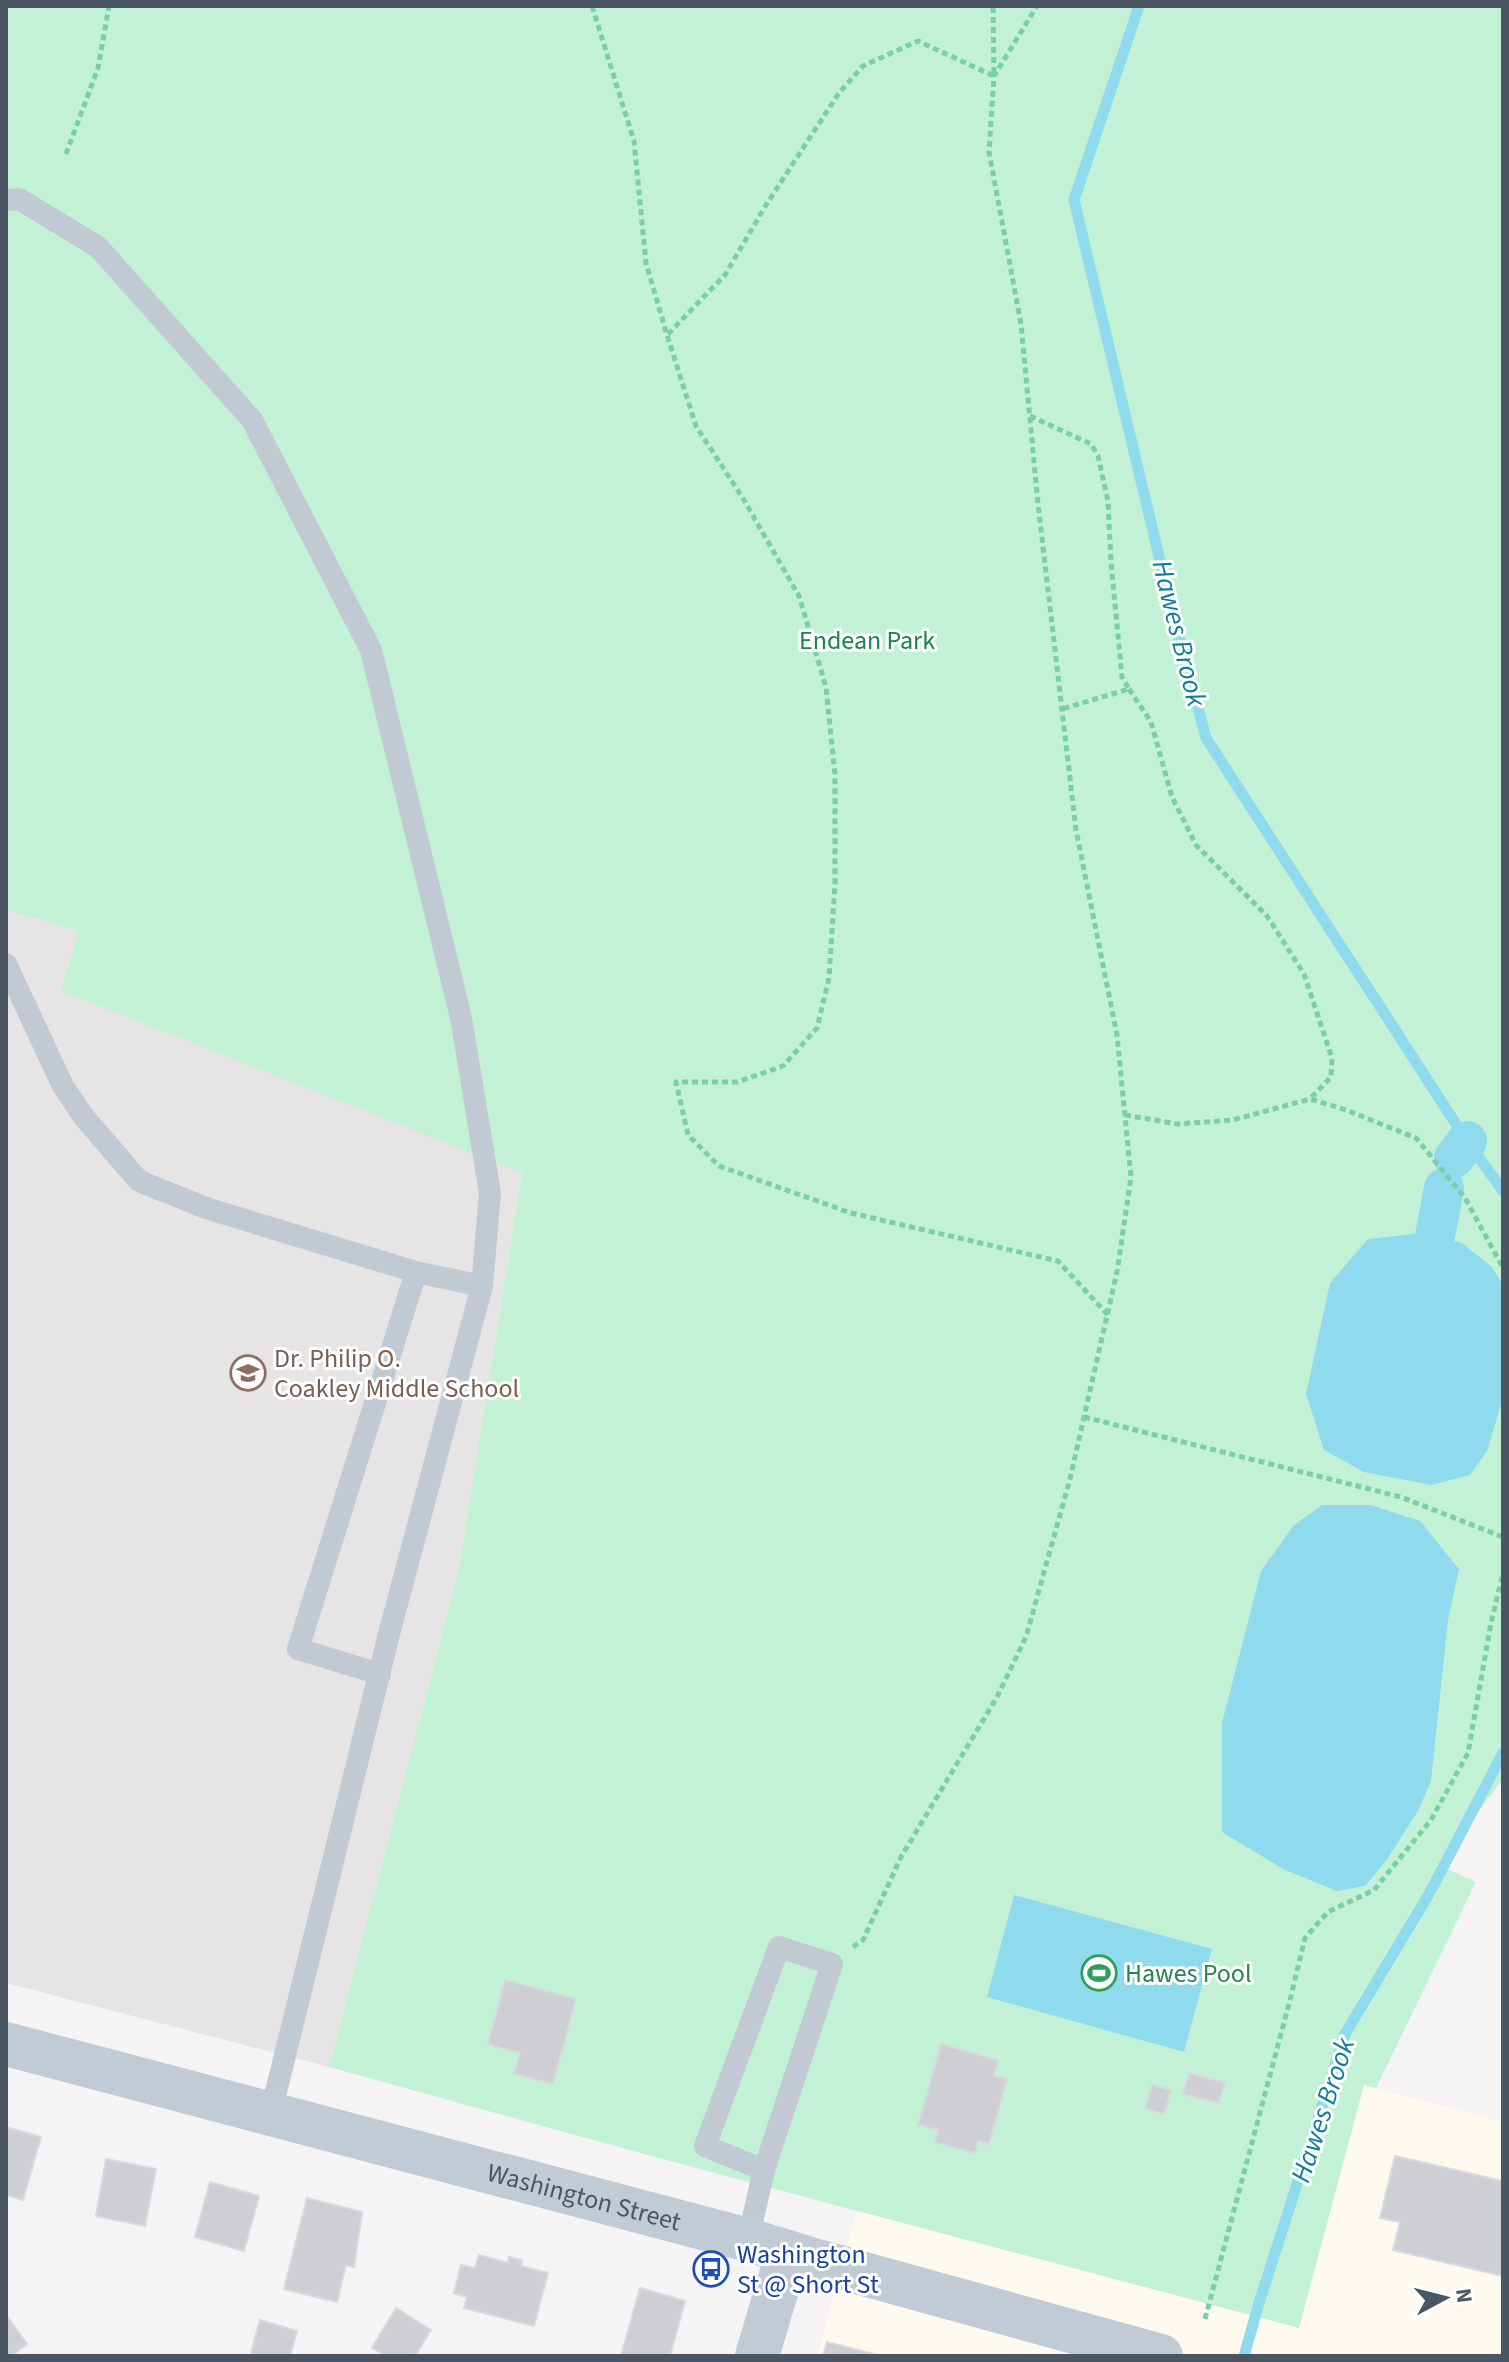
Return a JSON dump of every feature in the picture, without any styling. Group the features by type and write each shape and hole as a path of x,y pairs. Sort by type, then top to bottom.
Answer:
{"main road":[{"name":"Washington Street","path":"6,2044 768,2246 1161,2356"},
{"path":"757,2356 768,2246"}],"lane":[{"path":"6,200 19,199 98,247 252,420 371,650 461,1018 490,1193 482,1286 380,1674 271,2112"},
{"path":"6,964 63,1086 83,1116 139,1181 206,1208 416,1272 482,1286"},
{"path":"380,1674 298,1649 416,1272"},
{"path":"764,2170 705,2146 779,1947 832,1964 764,2170 768,2246"}],"path":[{"path":"66,154 98,68 109,6"},
{"path":"592,6 634,141 646,263 667,335 696,426 744,500 799,596 826,687 835,775 835,884 829,978 817,1028 783,1066 737,1082 676,1082 688,1135 719,1166 851,1213 1058,1261 1108,1315"},
{"path":"832,1964 863,1940 901,1857 997,1697 1026,1637 1070,1479 1108,1315 1131,1177 1117,1035 1076,830 1021,324 989,152 994,76 993,6"},
{"path":"994,76 1037,6"},
{"path":"667,335 725,275 766,205 839,93 863,66 918,41 994,76"},
{"path":"1029,416 1091,444 1098,456 1108,501 1122,677 1151,722 1172,797 1196,845 1267,916 1304,974 1332,1058 1331,1077 1310,1099 1233,1120 1178,1124 1125,1115"},
{"path":"1062,709 1129,689"},
{"path":"1310,1099 1416,1138 1465,1198 1503,1268"},
{"path":"1084,1417 1401,1497 1503,1537"},
{"path":"1205,2319 1305,1938 1328,1912 1374,1890 1431,1820 1468,1753 1503,1573"}],"shaded area":[{"name":"Dr. Philip O. Coakley Middle School","path":"6,910 78,931 61,991 522,1172 458,1573 329,2067 6,1983"},
{"path":"1364,2085 1503,2122 1503,2356 817,2356 857,2211 1299,2328"}],"green space":[{"name":"Endean Park","path":"6,6 1503,6 1503,1779 1438,1865 1476,1882 1376,2088 1364,2085 1299,2328 329,2067 458,1573 522,1173 61,991 78,931 6,910"}],"water":[{"path":"1421,1233 1462,1243 1492,1267 1503,1285 1503,1398 1487,1451 1470,1475 1431,1485 1364,1472 1324,1450 1306,1394 1330,1283 1368,1239"},
{"path":"1322,1505 1371,1505 1420,1521 1459,1569 1448,1620 1431,1781 1418,1811 1386,1861 1365,1886 1337,1891 1283,1869 1222,1832 1222,1723 1261,1571 1294,1525"},
{"name":"Hawes Pool","path":"1014,1895 1212,1949 1184,2052 987,1997"}],"building":[{"path":"505,1980 576,1999 553,2084 514,2074 520,2053 488,2044"},
{"path":"941,2044 998,2060 994,2076 1007,2079 989,2144 978,2141 975,2153 935,2142 938,2130 918,2125"},
{"path":"1189,2073 1225,2083 1219,2103 1183,2094"},
{"path":"1152,2085 1171,2090 1164,2114 1145,2108"},
{"path":"6,2127 41,2137 23,2200 6,2195"},
{"path":"1395,2156 1503,2181 1503,2276 1393,2250 1400,2222 1380,2218"},
{"path":"106,2159 156,2169 145,2226 96,2216"},
{"path":"210,2182 259,2196 244,2251 195,2237"},
{"path":"307,2198 362,2212 354,2267 346,2265 337,2302 284,2289"},
{"path":"479,2255 508,2263 509,2257 522,2260 521,2266 548,2273 534,2326 464,2308 467,2297 454,2293 461,2265 475,2268"},
{"path":"640,2288 685,2301 670,2356 621,2356"},
{"path":"396,2308 431,2330 415,2356 386,2356 372,2348"},
{"path":"6,2315 27,2344 11,2356 6,2356"},
{"path":"260,2320 297,2331 290,2356 250,2356"},
{"path":"827,2342 881,2356 823,2356"}],"waterway":[{"name":"Hawes Brook","path":"1139,6 1074,200 1172,611 1206,738 1467,1141 1503,1191"},
{"path":"1454,1158 1467,1141"},
{"path":"1425,1290 1444,1188"},
{"name":"Hawes Brook","path":"1244,2356 1345,2034 1429,1894 1503,1753"}],"place":[{"name":"Dr. Philip O. Coakley Middle School","path":"248,1373"},
{"name":"Hawes Pool","path":"1099,1973"},
{"name":"Washington St @ Short St","path":"711,2269"}]}
